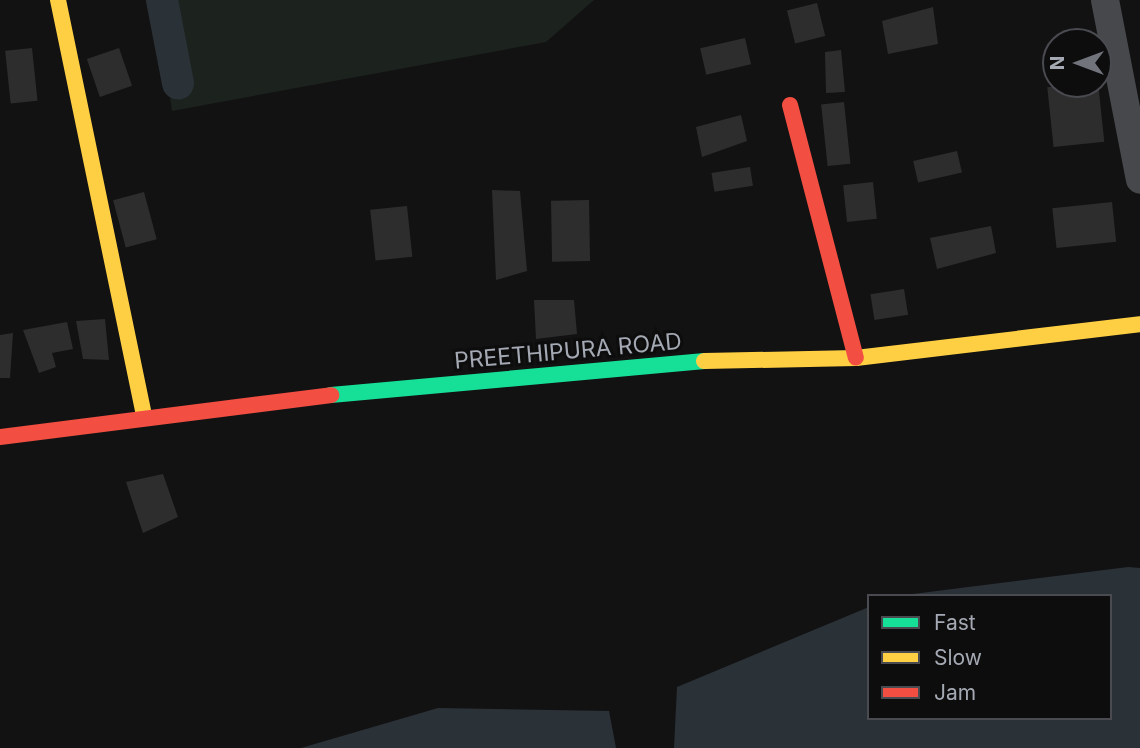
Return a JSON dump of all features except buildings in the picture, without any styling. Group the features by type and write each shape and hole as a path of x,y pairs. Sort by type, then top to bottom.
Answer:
{"street":[{"path":"58,0 144,417"},
{"path":"1105,0 1140,180"},
{"path":"790,105 856,358"},
{"name":"PREETHIPURA ROAD","path":"0,437 144,417 731,359 856,358 1140,324"}],"shaded area":[{"path":"156,0 594,0 546,42 172,111"},
{"path":"1128,567 1140,568 1140,748 674,748 677,687 867,608 867,720 1112,720 1112,594 913,594"},
{"path":"438,708 609,711 616,748 301,748"}],"waterway":[{"path":"162,0 178,83"}],"traffic: fast":[{"path":"331,395 704,361"}],"traffic: slow":[{"path":"58,0 144,417"},
{"path":"704,361 856,358 1140,324"}],"traffic: jam":[{"path":"790,105 856,358"},
{"path":"0,437 331,395"}]}
